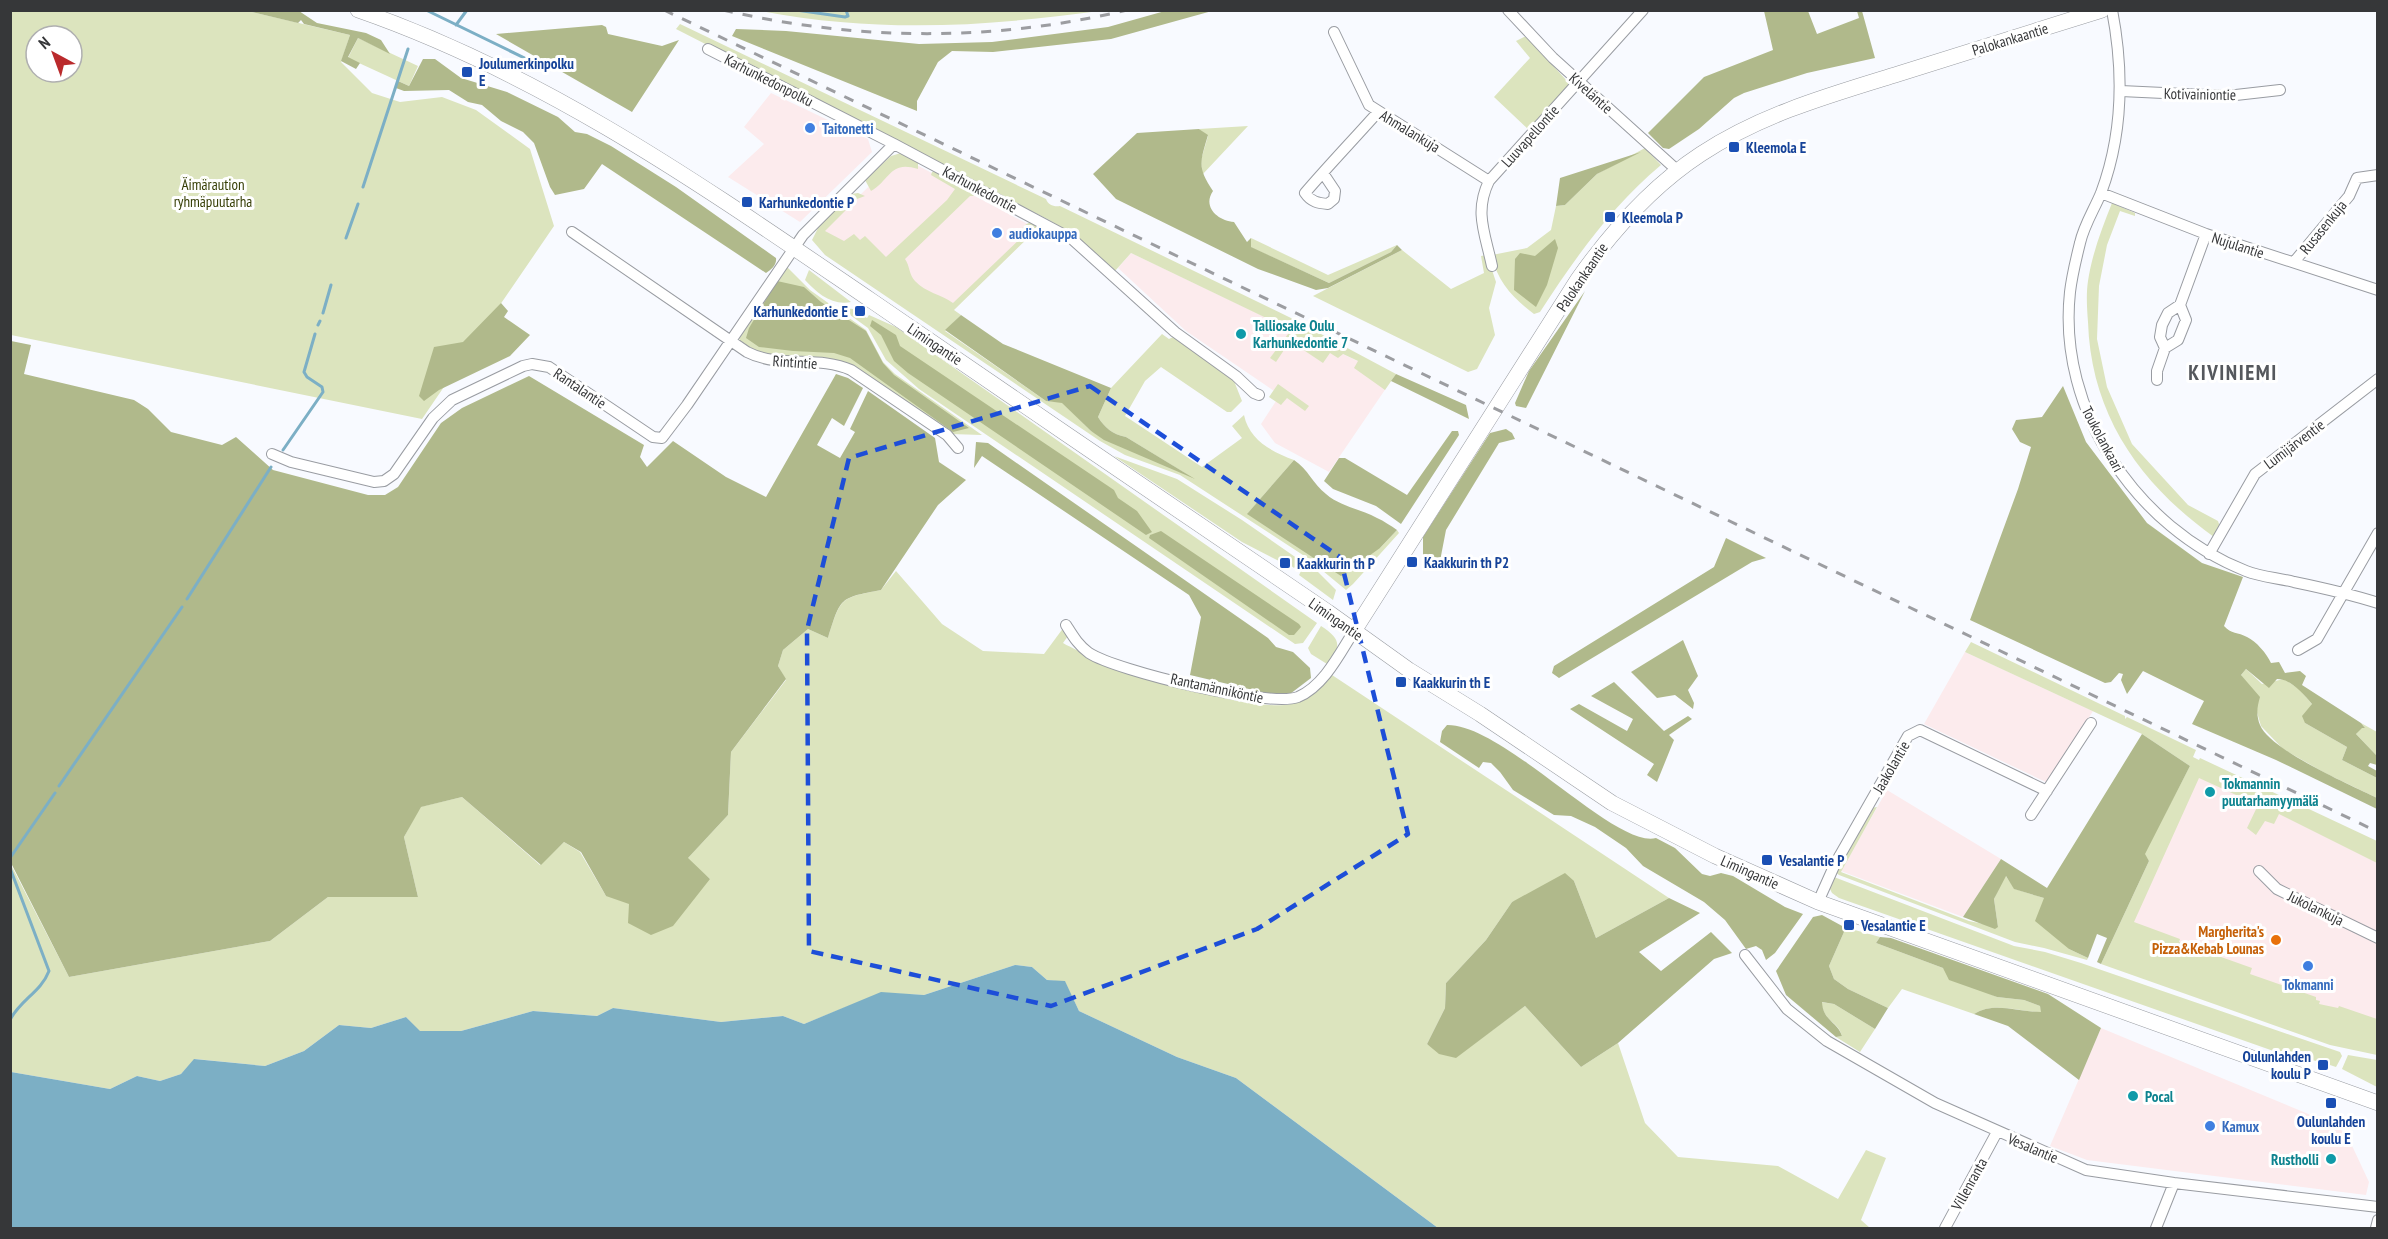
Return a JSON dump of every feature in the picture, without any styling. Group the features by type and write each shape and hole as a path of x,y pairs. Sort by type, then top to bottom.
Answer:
{"main road":[{"name":"Limingantie","path":"358,10 408,27 536,87 630,139 794,248 1409,670 1480,714 1612,803 1715,856 1818,902 2378,1103"},
{"name":"Palokankaantie","path":"1354,631 1578,279 1616,228 1678,171 1735,133 1793,106 2102,10"}],"street":[{"name":"Kiveläntie","path":"1508,10 1547,52 1678,171"},
{"name":"Luuvapellontie","path":"1490,181 1643,10"},
{"name":"Toukolankaari","path":"2112,10 2119,48 2121,91 2118,124 2101,193 2082,235 2070,294 2072,350 2085,406 2106,450 2134,491 2154,513 2181,536 2210,554 2248,572 2344,592 2378,603"},
{"name":"Ahmalankuja","path":"1334,32 1362,94 1370,105 1490,181"},
{"name":"Karhunkedonpolku","path":"708,49 894,144"},
{"name":"Kotivainiontie","path":"2121,91 2227,96 2280,90"},
{"path":"1323,173 1378,112"},
{"path":"794,248 803,235 894,144"},
{"name":"Karhunkedontie","path":"894,144 1072,239 1175,332 1236,376 1254,393 1259,394"},
{"name":"Rusasenkuja","path":"2294,262 2349,196 2357,178 2378,175"},
{"path":"1490,181 1481,199 1480,210 1492,266"},
{"name":"Nujulantie","path":"2101,193 2206,234 2378,290"},
{"name":"Rintintie","path":"572,232 747,352 766,360 826,364 851,370 947,435 958,448"},
{"path":"2165,348 2160,337 2162,325 2171,310 2180,305 2206,234"},
{"name":"Rantalantie","path":"272,454 291,462 374,482 384,481 394,474 444,406 452,400 532,364 549,367 653,437 662,438 794,248"},
{"path":"2157,380 2157,371 2165,348 2178,340 2186,320 2180,305"},
{"name":"Lumijärventie","path":"2210,554 2255,474 2378,379"},
{"path":"2298,650 2317,639 2378,533"},
{"name":"Rantamänniköntie","path":"1066,625 1076,642 1091,653 1116,664 1208,689 1278,700 1298,697 1312,687 1329,670 1354,631"},
{"path":"2031,815 2091,723"},
{"name":"Jaakolantie","path":"1818,902 1835,864 1908,736 1920,730 2047,790"},
{"name":"Jukolankuja","path":"2259,871 2277,889 2378,938"},
{"name":"Vesalantie","path":"1745,955 1787,1009 1827,1041 1995,1136 2086,1170 2174,1183 2378,1207"},
{"name":"Villenranta","path":"1945,1228 1995,1136"},
{"path":"2156,1228 2174,1183"},
{"path":"2376,1228 2378,1220"}],"highlighted area":[{"path":"1090,386 1340,557 1408,834 1257,929 1051,1006 809,951 807,630 849,458"}],"shaded area":[{"path":"771,93 868,139 872,152 800,222 728,177 764,144 744,127"},
{"path":"900,156 1037,229 941,322 819,235"},
{"path":"1131,253 1393,378 1329,472 1275,443 1261,424 1280,395 1186,331 1118,268"},
{"path":"1965,652 2093,711 2048,783 1924,724"},
{"path":"2192,769 2377,858 2377,1041 2116,941"},
{"path":"1887,790 2001,859 1963,917 1841,871"},
{"path":"2101,1028 2335,1125 2347,1135 2369,1182 2366,1195 2087,1160 2050,1146"}],"green space":[{"name":"Äimäraution ryhmäpuutarha","path":"11,11 248,11 350,35 341,62 372,93 400,102 442,97 476,110 530,149 554,226 422,419 11,335"},
{"path":"248,11 299,11 317,23 366,33 381,40 390,54 358,38 348,57 360,63 356,69 341,61 350,35 304,24 301,20 298,23"},
{"path":"761,11 1099,11 971,24 888,25 846,23"},
{"path":"1165,11 1212,11 1111,39 993,52 952,51 938,62 917,101 917,111 732,36 736,29 786,31 919,44 992,42 1108,27"},
{"path":"1764,11 1808,11 1817,34 1859,18 1857,11 1862,11 1875,58 1807,73 1744,93 1734,98 1699,129 1669,149 1663,148 1648,133 1704,77 1773,50"},
{"path":"680,24 1046,199 1052,205 1060,206 1291,318 1396,374 1385,390 1354,368 1358,361 1343,354 1338,358 1330,353 1323,363 1290,341 1276,362 1270,358 1291,330 1131,253 1115,271 1074,235 1049,220 676,29"},
{"path":"602,25 606,27 608,34 662,46 679,40 632,112 496,34"},
{"path":"1527,37 1568,82 1568,86 1530,131 1494,97 1530,58 1516,41"},
{"path":"358,38 418,66 409,86 348,58"},
{"path":"423,59 435,59 461,78 507,92 558,117 575,132 587,134 611,146 676,187 776,258 775,265 766,273 602,164 584,189 555,195 534,143 523,132 501,121 482,105 468,102 449,90 404,91 396,88 398,81 409,86"},
{"path":"1248,126 1202,175 1201,160 1208,136 1199,129"},
{"path":"1199,129 1208,135 1203,152 1202,170 1213,191 1209,202 1211,208 1217,216 1234,222 1247,242 1251,238 1251,247 1329,283 1391,252 1397,245 1402,250 1328,288 1316,290 1258,269 1116,199 1093,174 1137,133"},
{"path":"1645,148 1661,165 1610,216 1580,253 1540,312 1534,314 1507,289 1494,265 1492,255 1527,248 1551,230 1556,206 1565,205 1597,174"},
{"path":"1641,152 1597,174 1565,205 1556,206 1560,178"},
{"path":"901,153 918,161 918,169 902,167 896,169 871,191 865,180 891,156"},
{"path":"936,170 976,193 970,196 905,259 913,279 924,288 953,303 1023,236 1020,231 1025,225 1032,221 1041,228 1040,231 1037,229 954,310 961,315 945,331 1046,401 1062,402 1091,431 1188,475 1126,437 1113,432 1098,417 1111,388 1162,334 1169,339 1173,337 1234,381 1242,401 1231,412 1227,412 1161,367 1145,381 1125,416 1202,467 1242,438 1232,426 1244,415 1256,438 1270,449 1294,460 1248,513 1380,548 1397,530 1399,533 1346,590 1306,557 1180,475 1125,455 1100,441 825,255 812,240 819,226 851,194 858,193 865,196 857,199 825,231 844,241 854,234 860,240 865,236 886,257 947,200 955,189 931,175"},
{"path":"2112,203 2135,213 2135,216 2120,211 2107,245 2099,286 2097,339 2107,387 2132,444 2188,505 2218,521 2220,527 2214,537 2187,516 2142,470 2124,444 2110,417 2099,387 2091,356 2087,286 2095,251"},
{"path":"1251,238 1328,275 1397,245 1391,252 1329,283 1250,247"},
{"path":"1555,239 1558,248 1547,285 1536,307 1514,290 1515,259 1520,253 1535,256"},
{"path":"1402,250 1451,289 1484,273 1481,256 1487,255 1496,282 1489,308 1495,335 1477,369 1468,372 1313,296"},
{"path":"786,266 810,290 866,330 883,362 895,374 982,435 951,434 853,368 775,358 758,353 740,342 739,337"},
{"path":"809,270 851,302 837,302 820,294 805,280"},
{"path":"777,281 804,287 821,302 866,331 883,363 894,375 969,428 953,432 850,358 834,353 759,347 746,338 749,328"},
{"path":"1585,291 1526,408 1516,406 1515,403 1529,371"},
{"path":"501,303 508,311 504,317 530,335 510,356 439,390 424,401 419,396 434,347 463,342"},
{"path":"839,307 853,309 867,318 869,315 896,327 1317,623 1303,643 1295,644 919,389 886,360 868,328"},
{"path":"961,315 1003,344 1111,388 1098,417 1103,424 1109,430 1126,437 1195,479 1104,440 1091,431 1062,403 1046,401 945,330"},
{"path":"872,320 896,335 900,346 1114,490 1118,498 1137,511 1152,532 1146,535 908,373 894,361 881,335 870,326"},
{"path":"11,341 31,345 24,374 134,400 148,409 171,432 222,445 236,437 273,470 368,495 385,495 398,487 441,423 462,408 529,376 644,445 640,457 647,467 673,441 726,477 766,497 836,374 848,378 863,388 844,426 832,418 817,445 840,458 855,432 850,429 868,391 935,438 939,462 966,480 938,505 881,590 857,595 844,602 839,607 828,638 808,629 783,650 778,666 786,679 731,752 728,815 688,858 710,879 673,926 651,935 628,923 629,904 606,896 581,852 564,842 541,865 462,797 421,807 404,837 418,897 328,897 270,941 69,977 11,863"},
{"path":"1396,374 1466,405 1469,419 1391,381"},
{"path":"1278,384 1309,406 1305,411 1287,398 1281,405 1269,397"},
{"path":"2063,386 2086,442 2147,523 2202,563 2243,577 2224,626 2254,641 2271,663 2279,662 2285,673 2300,671 2306,676 2302,685 2361,723 2365,728 2356,734 2377,756 2377,765 2370,763 2368,766 2377,771 2377,778 2342,760 2347,747 2305,723 2302,716 2312,704 2296,687 2287,681 2277,679 2269,688 2246,669 2241,675 2260,697 2258,718 2267,735 2295,756 2377,798 2377,809 2276,760 2192,724 2204,701 2143,671 2127,694 2121,680 2123,674 2119,673 2111,682 2105,683 1970,620 2031,447 2020,442 2012,429 2016,420 2042,417"},
{"path":"1506,429 1515,439 1499,443 1446,530 1440,561 1423,565 1423,537 1490,433"},
{"path":"1452,431 1458,431 1459,435 1401,524 1376,506 1333,489 1324,481 1339,458 1345,458 1407,495"},
{"path":"976,442 988,443 1268,638 1276,647 1293,652 1310,668 1311,678 1290,694 1270,694 1190,675 1201,617 1189,595 982,456 974,468"},
{"path":"1114,456 1177,479 1301,561 1294,568 1282,558 1279,561 1242,542"},
{"path":"1294,460 1321,490 1332,498 1371,515 1397,530 1380,548 1341,576 1247,514"},
{"path":"1161,531 1301,627 1294,635 1289,635 1149,538 1150,535"},
{"path":"1726,538 1766,558 1752,562 1559,678 1552,673 1554,666 1714,567"},
{"path":"1305,563 1336,590 1333,600 1299,575"},
{"path":"896,571 942,624 983,651 1044,654 1064,627 1068,636 1063,643 1109,663 1210,695 1271,705 1297,702 1313,692 1332,675 1669,898 1596,938 1574,881 1512,902 1486,940 1446,983 1445,1008 1427,1044 1456,1057 1525,1006 1581,1067 1618,1043 1645,1123 1678,1157 1778,1166 1838,1199 1866,1150 1886,1158 1861,1220 1870,1228 1438,1228 1236,1078 1177,1057 1079,1011 1065,982 1047,980 1032,967 1015,965 924,995 881,993 804,1024 783,1016 721,1022 613,1008 597,1016 533,1011 461,1031 419,1031 406,1017 371,1028 339,1025 304,1051 265,1066 195,1059 181,1074 160,1081 137,1076 110,1089 11,1072 10,863 69,977 270,941 328,897 418,897 404,837 420,807 462,797 540,865 564,842 580,852 606,896 710,879 687,859 728,815 731,752 786,680 778,666 783,650 808,629 828,638 836,614 844,602 857,595 881,590"},
{"path":"1321,626 1336,639 1337,643 1335,652 1327,664 1311,654 1308,648"},
{"path":"1683,640 1698,676 1688,690 1694,703 1693,709 1675,695 1657,698 1631,672"},
{"path":"1971,642 2125,716 2125,719 2127,717 2196,750 2193,757 2199,760 2200,758 2377,841 2377,863 2279,814 2274,824 2265,821 2256,835 2247,828 2258,805 2199,778 2134,922 2180,939 2179,942 2252,968 2250,974 2316,997 2316,1000 2320,1001 2319,1004 2338,1008 2339,1006 2377,1019 2377,1055 2330,1045 2101,964 2149,861 2144,854 2190,766 2142,734 1965,652"},
{"path":"2246,669 2262,684 2284,679 2299,689 2312,704 2305,723 2347,747 2342,760 2377,778 2377,798 2325,773 2283,749 2261,726 2241,675"},
{"path":"1614,682 1664,731 1688,716 1692,719 1669,735 1674,740 1657,782 1647,775 1654,764 1570,709 1579,704 1627,731 1633,719 1591,696"},
{"path":"2361,723 2377,732 2377,756 2356,734 2362,727 2365,728"},
{"path":"1447,725 1471,730 1498,744 1614,825 1638,836 1656,838 1675,848 1702,874 1710,876 1721,873 1733,876 1785,907 1803,914 1775,953 1766,960 1762,950 1756,946 1746,949 1725,920 1704,902 1643,866 1626,848 1595,827 1571,816 1554,815 1513,790 1491,763 1483,762 1479,768 1440,742 1442,731"},
{"path":"2142,734 2190,766 2145,854 2149,861 2101,964 2097,962 2107,938 2097,934 2088,958 2069,949 2035,921 2044,898 2014,889 2006,876 1994,899 1998,927 1995,929 1963,917 2001,859 2047,888"},
{"path":"1877,807 1841,872 1969,921 1998,927 1994,899 2005,875 2015,889 2044,898 2069,949 2088,958 2087,960 2015,942 1839,875 1835,872 1871,808"},
{"path":"1565,873 1574,881 1596,938 1669,898 1700,913 1639,952 1661,971 1711,932 1732,953 1714,959 1618,1043 1581,1067 1525,1006 1456,1058 1439,1054 1427,1044 1445,1008 1446,983 1486,940 1512,902"},
{"path":"1834,877 2014,946 2045,952 2081,963 2340,1052 2342,1056 2336,1067 2327,1064 2328,1061 2322,1058 2321,1062 2282,1054 1839,898 1832,893 1829,887"},
{"path":"1822,915 1844,927 1829,966 1834,979 1848,989 1888,1008 1875,1029 1834,1004 1822,1002 1827,1017 1842,1036 1836,1037 1786,995 1776,971 1813,917"},
{"path":"1844,927 1880,937 1876,943 1943,968 1997,997 2024,1000 2040,1006 2042,1012 1990,1008 1974,1014 1902,989 1888,1008 1848,989 1834,979 1829,966"},
{"path":"1880,937 1891,938 2048,994 2101,1028 2079,1080 2008,1026 1974,1014 1990,1008 2041,1012 2040,1006 2024,1000 1997,997 1949,980 1943,968 1876,943"},
{"path":"1821,1002 1834,1004 1875,1029 1860,1052 1836,1037 1842,1036 1825,1014"},
{"path":"2348,1055 2377,1060 2377,1087 2342,1069"}],"water":[{"path":"1015,965 1032,967 1047,980 1065,981 1079,1011 1177,1057 1236,1078 1438,1228 11,1228 11,1072 110,1089 137,1076 160,1081 181,1074 194,1059 265,1066 304,1051 339,1025 371,1028 406,1017 420,1031 461,1031 533,1011 597,1016 613,1008 721,1022 783,1016 804,1024 881,992 924,995"}],"waterway":[{"path":"426,10 545,68"},
{"path":"456,25 467,10"},
{"path":"796,10 845,17 848,16 846,10"},
{"path":"363,187 408,49"},
{"path":"346,238 358,204"},
{"path":"323,313 331,285"},
{"path":"318,325 320,321"},
{"path":"283,450 323,392 322,387 307,377 304,372 315,334"},
{"path":"187,599 271,467"},
{"path":"59,786 182,607"},
{"path":"10,858 55,793"},
{"path":"10,868 49,971 41,985 19,1007 10,1020"}],"railway":[{"path":"664,10 2378,832"},
{"path":"723,10 824,28 925,34 1026,28 1127,10"}],"place":[{"name":"Joulumerkinpolku E","path":"467,72"},
{"name":"Taitonetti","path":"810,128"},
{"name":"Kleemola E","path":"1734,147"},
{"name":"Karhunkedontie P","path":"747,202"},
{"name":"Kleemola P","path":"1610,217"},
{"name":"audiokauppa","path":"997,233"},
{"name":"Karhunkedontie E","path":"860,311"},
{"name":"Talliosake Oulu Karhunkedontie 7","path":"1241,334"},
{"name":"Kaakkurin th P2","path":"1412,562"},
{"name":"Kaakkurin th P","path":"1285,563"},
{"name":"Kaakkurin th E","path":"1401,682"},
{"name":"Tokmannin puutarhamyymälä","path":"2210,792"},
{"name":"Vesalantie P","path":"1767,860"},
{"name":"Vesalantie E","path":"1849,925"},
{"name":"Margherita's Pizza&Kebab Lounas","path":"2276,940"},
{"name":"Tokmanni","path":"2308,966"},
{"name":"Oulunlahden koulu P","path":"2323,1065"},
{"name":"Pocal","path":"2133,1096"},
{"name":"Oulunlahden koulu E","path":"2331,1103"},
{"name":"Kamux","path":"2210,1126"},
{"name":"Rustholli","path":"2331,1159"}],"district":[{"name":"KIVINIEMI","path":"2233,372"}]}
